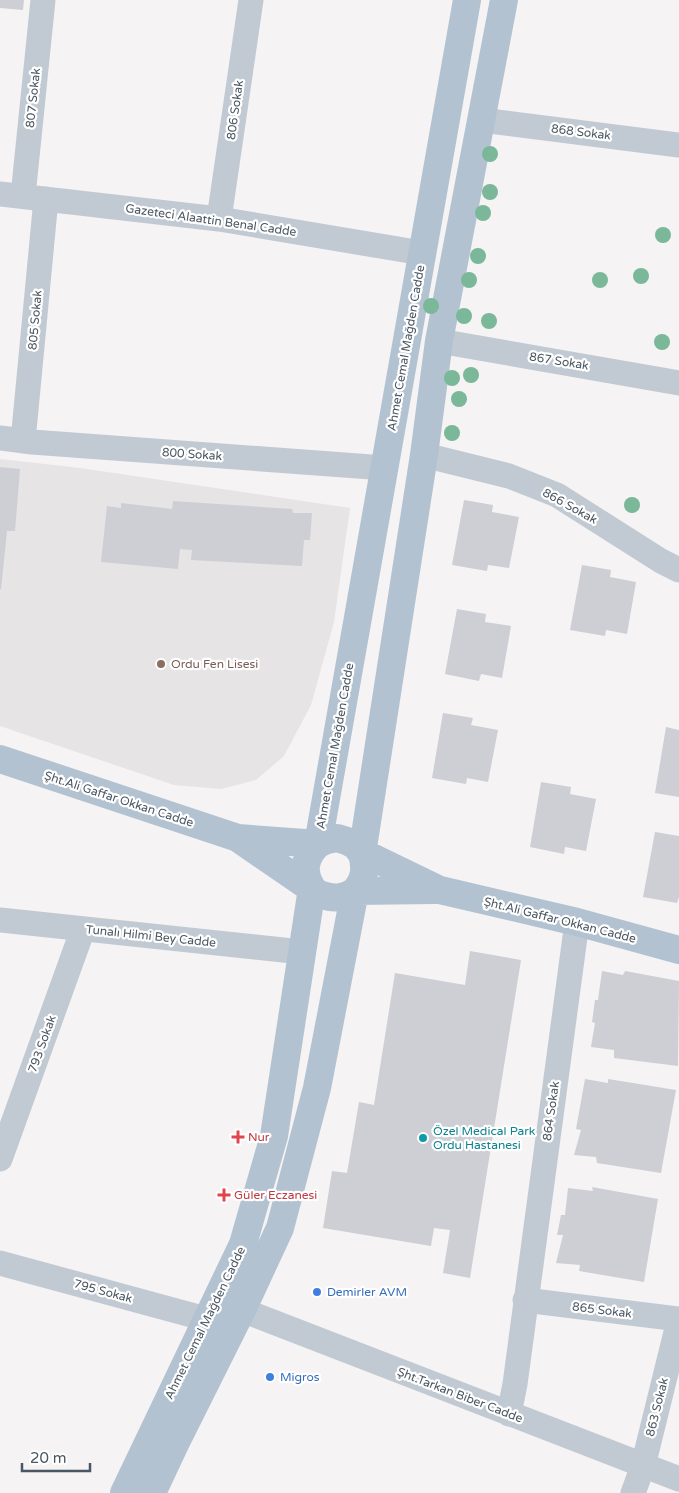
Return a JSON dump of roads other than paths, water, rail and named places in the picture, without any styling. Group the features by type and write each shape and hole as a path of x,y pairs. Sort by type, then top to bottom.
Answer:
{"main road":[{"name":"Ahmet Cemal Mağden Cadde","path":"124,1493 243,1244 274,1136 312,888 307,880 306,861 310,852 318,844 467,0"},
{"path":"152,1493 280,1228 317,1088 355,891 361,884 365,874 362,854 424,455 439,341 504,0"},
{"name":"Şht.Ali Gaffar Okkan Cadde","path":"0,759 238,838 318,844 327,840 342,840 356,846 362,854 440,890 577,922 679,950"},
{"name":"Şht.Ali Gaffar Okkan Cadde","path":"238,838 320,894 338,899 355,891 440,890"}],"street":[{"name":"807 Sokak","path":"23,196 43,0"},
{"name":"806 Sokak","path":"219,219 251,0"},
{"name":"868 Sokak","path":"482,120 679,145"},
{"name":"Gazeteci Alaattin Benal Cadde","path":"23,196 219,219 422,253"},
{"name":"805 Sokak","path":"12,439 23,196"},
{"name":"867 Sokak","path":"439,341 679,382"},
{"name":"800 Sokak","path":"12,439 384,468"},
{"name":"866 Sokak","path":"424,455 509,476 556,495 661,561 679,570"},
{"name":"Tunalı Hilmi Bey Cadde","path":"0,920 302,952"},
{"name":"864 Sokak","path":"509,1414 515,1384 577,922"},
{"name":"793 Sokak","path":"1,1154 83,929"},
{"name":"795 Sokak","path":"0,1264 206,1319"},
{"name":"865 Sokak","path":"525,1300 679,1319"},
{"name":"Şht.Tarkan Biber Cadde","path":"242,1310 679,1479"},
{"name":"863 Sokak","path":"633,1493 643,1466 679,1319"}],"place":[{"name":"Ordu Fen Lisesi","path":"161,664"},
{"name":"Nur","path":"238,1137"},
{"name":"Özel Medical Park Ordu Hastanesi","path":"423,1138"},
{"name":"Güler Eczanesi","path":"224,1195"},
{"name":"Demirler AVM","path":"317,1292"},
{"name":"Migros","path":"270,1377"}]}
